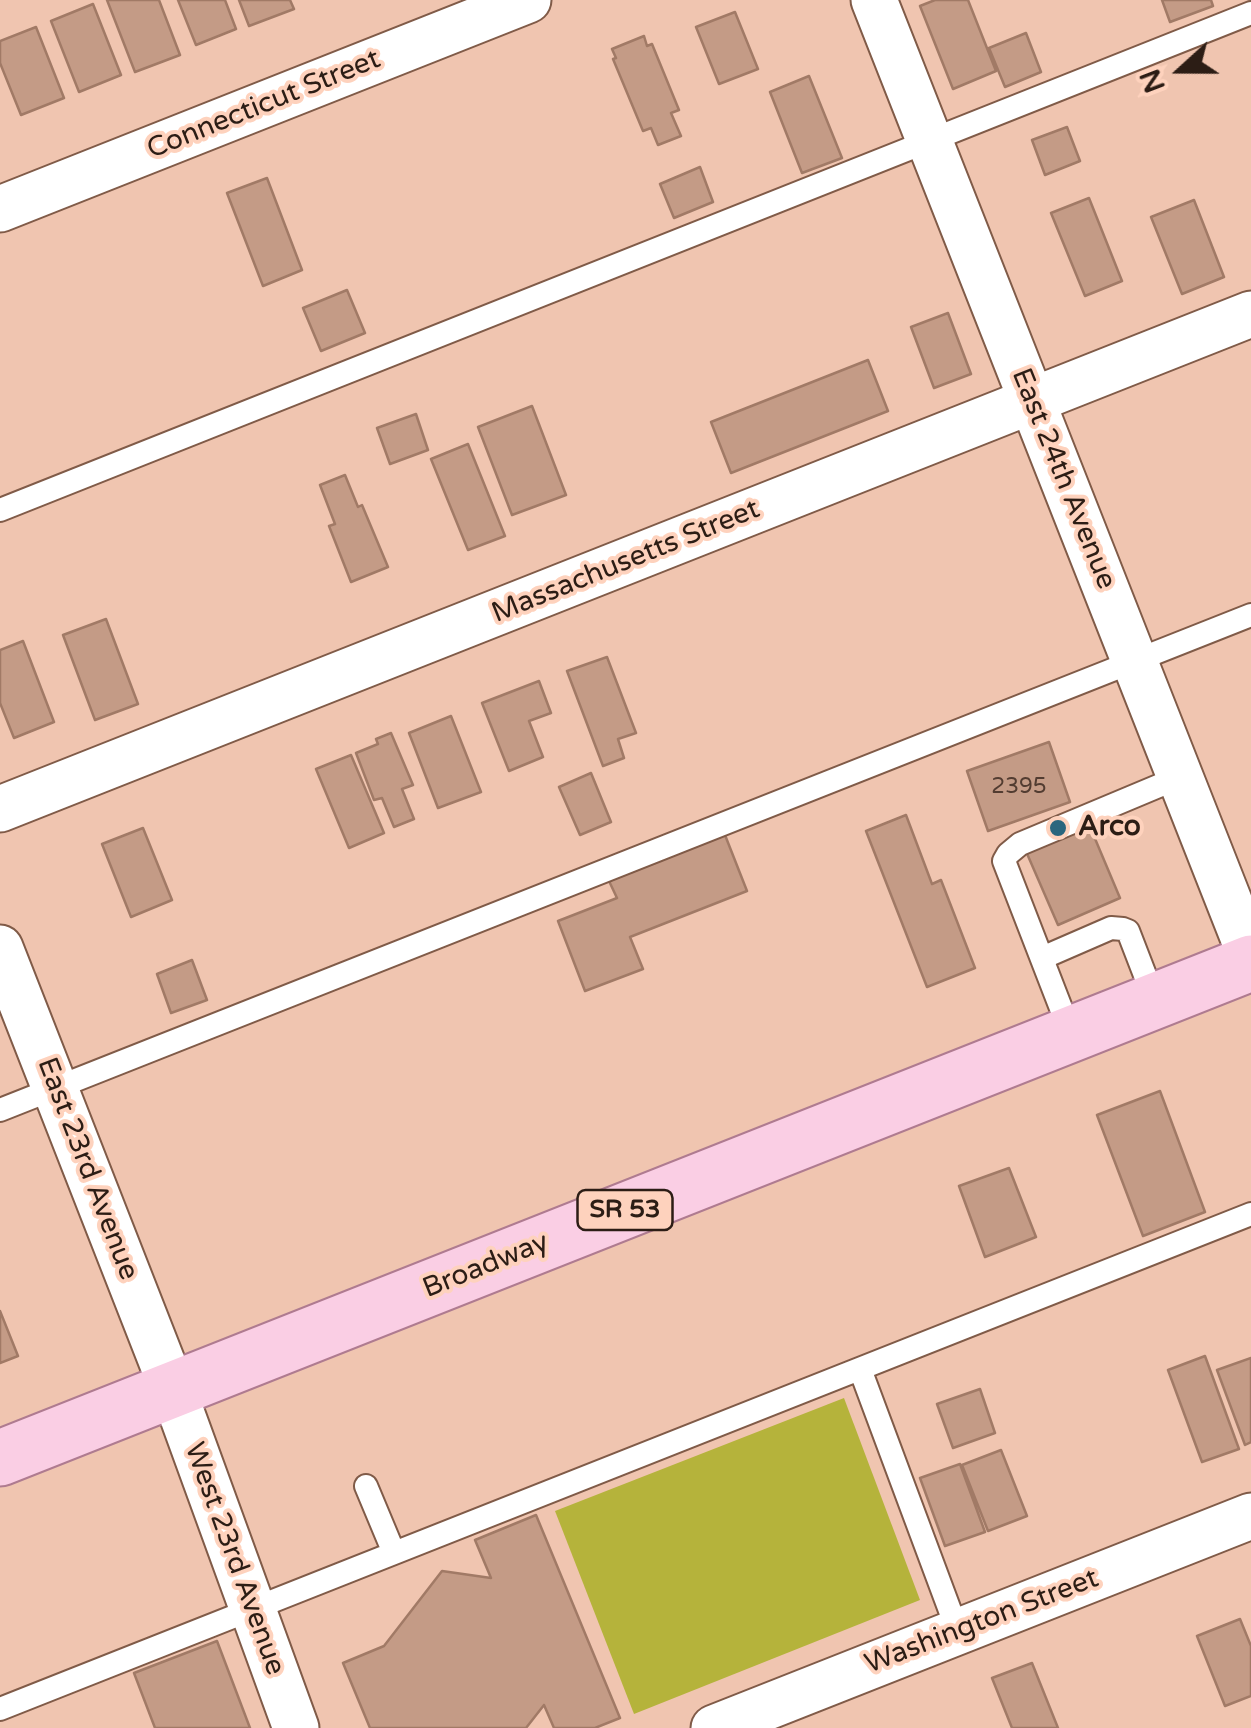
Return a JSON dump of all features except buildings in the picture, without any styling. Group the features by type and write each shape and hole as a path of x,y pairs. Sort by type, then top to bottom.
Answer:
{"main road":[{"name":"Broadway","path":"0,1458 1251,960"}],"street":[{"name":"Connecticut Street","path":"0,209 528,0"},
{"name":"East 24th Avenue","path":"874,0 1251,960"},
{"name":"Massachusetts Street","path":"0,809 1251,314"},
{"name":"East 23rd Avenue","path":"0,948 173,1390"},
{"name":"West 23rd Avenue","path":"173,1390 296,1728"},
{"name":"Washington Street","path":"714,1728 1251,1516"}],"lane":[{"path":"0,510 1251,13"},
{"path":"0,1110 1251,614"},
{"path":"1072,1034 1004,861 1020,844 1180,777"},
{"path":"1042,958 1111,928 1123,929 1128,931 1155,1001"},
{"path":"0,1708 1251,1214"},
{"path":"860,1368 958,1632"},
{"path":"366,1486 394,1553"}],"shaded area":[{"path":"844,1398 920,1600 634,1714 555,1511"}],"place":[{"name":"Arco","path":"1058,828"}]}
